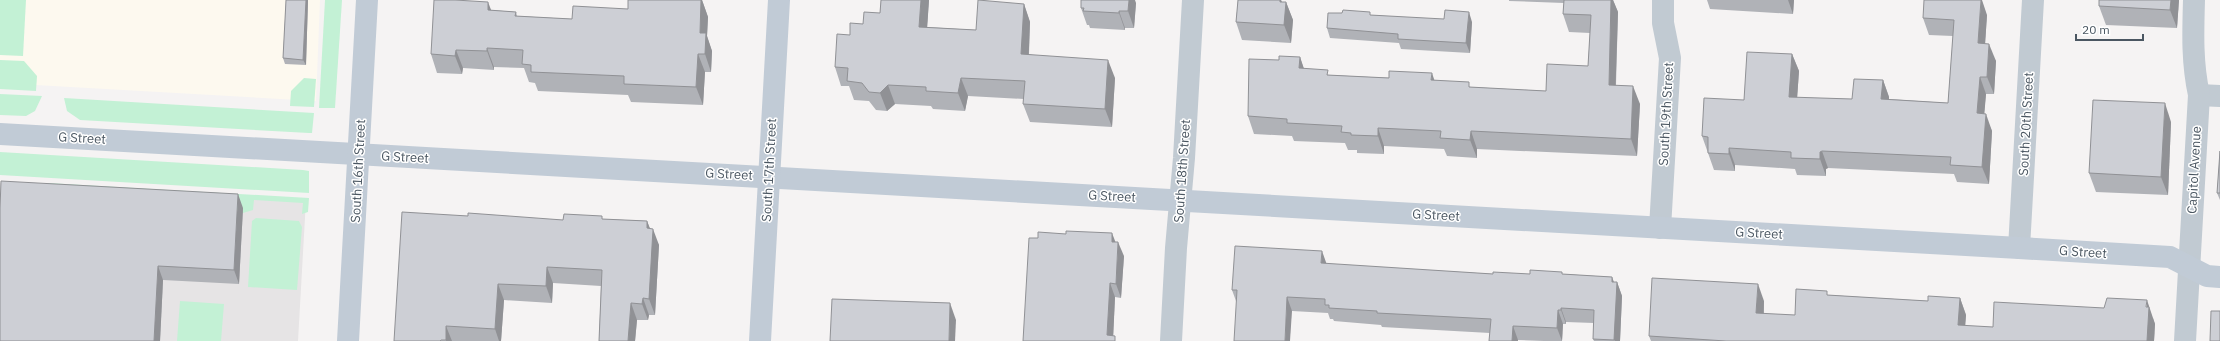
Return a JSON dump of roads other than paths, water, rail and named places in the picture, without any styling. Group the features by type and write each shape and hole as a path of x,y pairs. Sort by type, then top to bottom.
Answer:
{"street":[{"name":"South 16th Street","path":"348,341 367,0"},
{"name":"South 17th Street","path":"760,341 779,0"},
{"name":"South 18th Street","path":"1171,341 1193,0"},
{"name":"South 19th Street","path":"1660,228 1670,58 1662,23 1663,0"},
{"name":"South 20th Street","path":"2019,248 2033,0"},
{"name":"Capitol Avenue","path":"2185,341 2189,268 2209,96 2193,67 2192,40 2194,0"},
{"name":"G Street","path":"0,134 769,176 2170,257 2206,276 2220,277"}]}
